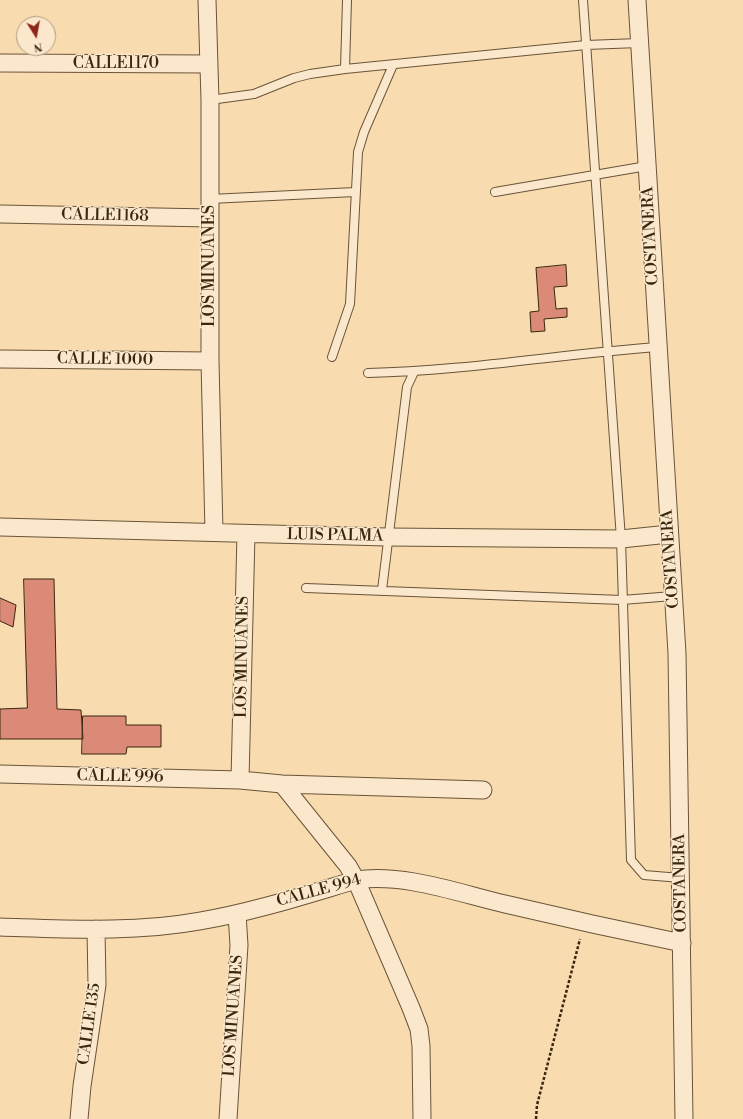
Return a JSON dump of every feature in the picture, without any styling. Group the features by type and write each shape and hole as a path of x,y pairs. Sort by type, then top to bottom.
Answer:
{"street":[{"name":"LOS MINUANES","path":"207,0 210,100 210,361 214,532"},
{"name":"COSTANERA","path":"637,0 679,706 684,1119"},
{"name":"CALLE1170","path":"0,63 208,64"},
{"name":"CALLE1168","path":"0,214 210,218"},
{"name":"CALLE 1000","path":"0,359 210,361"},
{"name":"LUIS PALMA","path":"0,527 387,537 621,539 669,534"},
{"name":"LOS MINUANES","path":"240,780 246,534"},
{"name":"CALLE 996","path":"0,774 240,780 282,784 483,790"},
{"path":"282,784 348,866 356,880 419,1029 422,1119"},
{"name":"CALLE 994","path":"0,927 96,929 163,926 200,922 237,914 356,880 374,878 405,881 584,923 682,943"},
{"name":"LOS MINUANES","path":"228,1119 239,945 237,914"},
{"name":"CALLE 135","path":"79,1119 82,1086 97,985 96,929"}],"lane":[{"path":"345,69 347,0"},
{"path":"583,0 621,539 631,860 644,875 681,878"},
{"path":"210,100 254,94 294,78 345,69 586,45 639,42"},
{"path":"332,357 350,304 357,158 362,139 393,65"},
{"path":"495,192 647,166"},
{"path":"210,199 355,192"},
{"path":"368,373 414,372 607,351 658,347"},
{"path":"382,590 387,537 407,387 414,372"},
{"path":"306,588 622,600 673,596"}],"path":[{"path":"536,1119 537,1105 584,923"}],"building":[{"path":"566,265 567,286 554,287 556,309 567,308 567,317 544,319 545,331 531,332 530,312 539,311 536,268"},
{"path":"24,579 54,579 57,709 81,710 83,739 0,739 0,709 27,708"},
{"path":"0,598 16,605 13,627 0,621"},
{"path":"83,716 126,716 126,725 161,725 161,747 127,747 126,754 82,754"}]}
